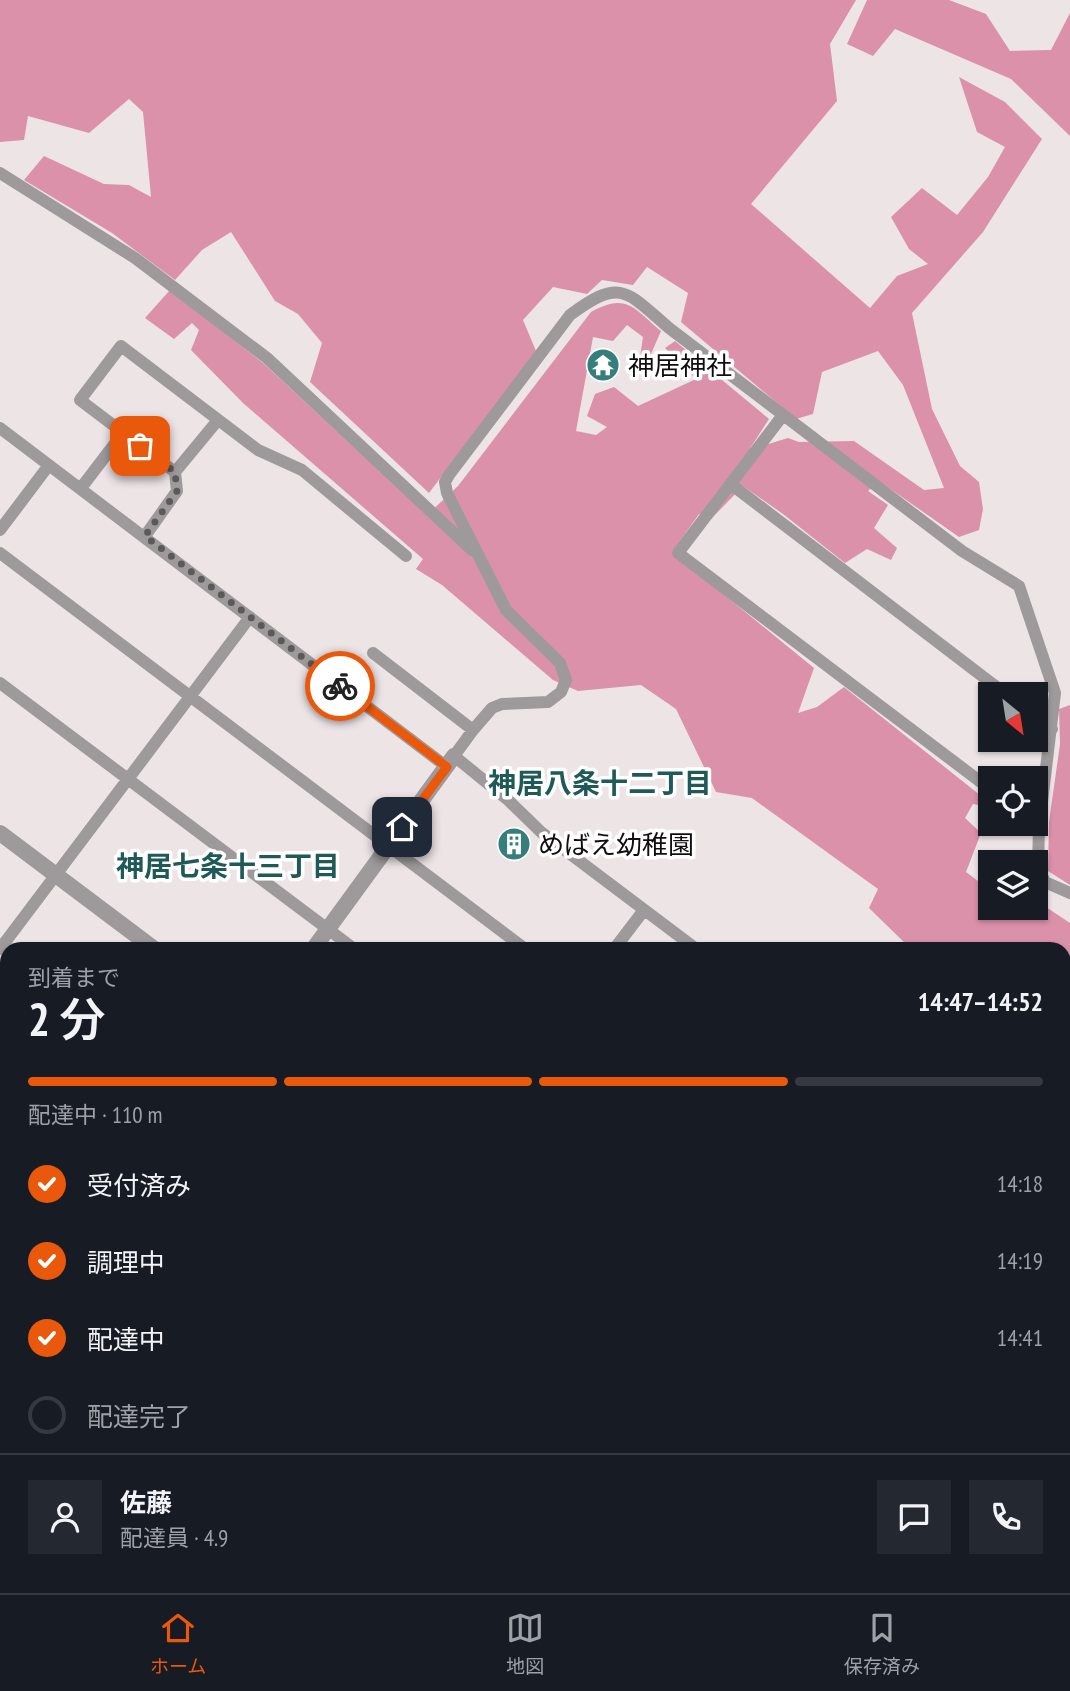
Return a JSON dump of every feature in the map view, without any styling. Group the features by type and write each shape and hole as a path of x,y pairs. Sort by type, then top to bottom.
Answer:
{"street":[{"path":"0,173 135,258 267,358 478,555"},
{"path":"319,942 473,730 492,708 502,704 548,702 561,692 566,680 560,663 506,610 447,493 445,482 570,315 594,297 610,291 632,297 962,551 1019,586 1055,692 1047,766"},
{"path":"175,472 80,400 121,346 258,450 302,470 405,556"},
{"path":"783,415 678,553 978,780"},
{"path":"145,536 177,491 175,472 218,420"},
{"path":"0,428 250,617 450,762 507,799 541,832 687,942"},
{"path":"81,488 122,433"},
{"path":"0,530 49,465"},
{"path":"732,485 990,682"},
{"path":"0,553 516,942"},
{"path":"5,942 250,617"},
{"path":"373,653 473,730"},
{"path":"0,683 345,942"},
{"path":"1048,726 1052,729"},
{"path":"0,834 145,942"},
{"path":"1038,836 1038,868 1045,882 1070,893"},
{"path":"619,942 644,909"}],"shaded area":[{"path":"0,0 856,0 830,44 837,101 751,204 870,308 897,276 928,264 909,249 891,217 922,188 957,215 988,177 1005,147 977,132 959,77 1005,102 1042,139 983,232 912,313 932,409 960,466 979,482 983,509 979,530 959,537 879,481 868,491 888,505 874,528 897,548 891,560 867,549 845,563 743,486 711,519 699,514 672,552 814,668 798,713 817,707 844,687 978,793 978,805 973,804 965,818 978,830 980,836 966,872 978,881 978,920 1048,920 1048,908 1070,923 1070,942 904,942 869,908 878,889 752,798 716,792 676,709 641,685 578,691 553,680 442,585 416,569 423,559 243,403 191,350 199,330 192,323 174,339 145,318 170,290 263,363 427,515 458,486 591,312 613,303 629,305 661,331 648,361 640,357 643,337 627,325 613,341 593,337 576,431 596,435 607,427 587,416 595,394 614,387 638,406 696,379 665,348 675,341 769,419 749,450 788,438 799,442 854,441 924,490 944,488 903,385 878,351 822,372 813,414 796,419 681,322 688,293 647,267 633,285 602,280 587,294 553,287 523,320 536,351 429,493 310,382 322,343 298,314 275,301 231,232 202,250 175,280 112,233 24,180 44,156 104,184 129,185 151,197 143,112 129,99 89,133 28,116 24,140 0,142"},
{"path":"867,0 949,0 986,14 1010,51 1051,50 1070,13 1070,136 1011,79 895,29 873,56 847,44"},
{"path":"1070,705 1070,885 1048,871 1049,822 1060,744 1059,709"}],"way so far":[{"path":"140,446 175,472 177,491 145,536 340,686"}],"place":[{"name":"神居神社","path":"603,365"},
{"name":"めばえ幼稚園","path":"514,844"}],"district":[{"name":"神居八条十二丁目","path":"600,782"},
{"name":"神居七条十三丁目","path":"228,865"}],"route":[{"path":"340,686 447,767 402,827"}]}
